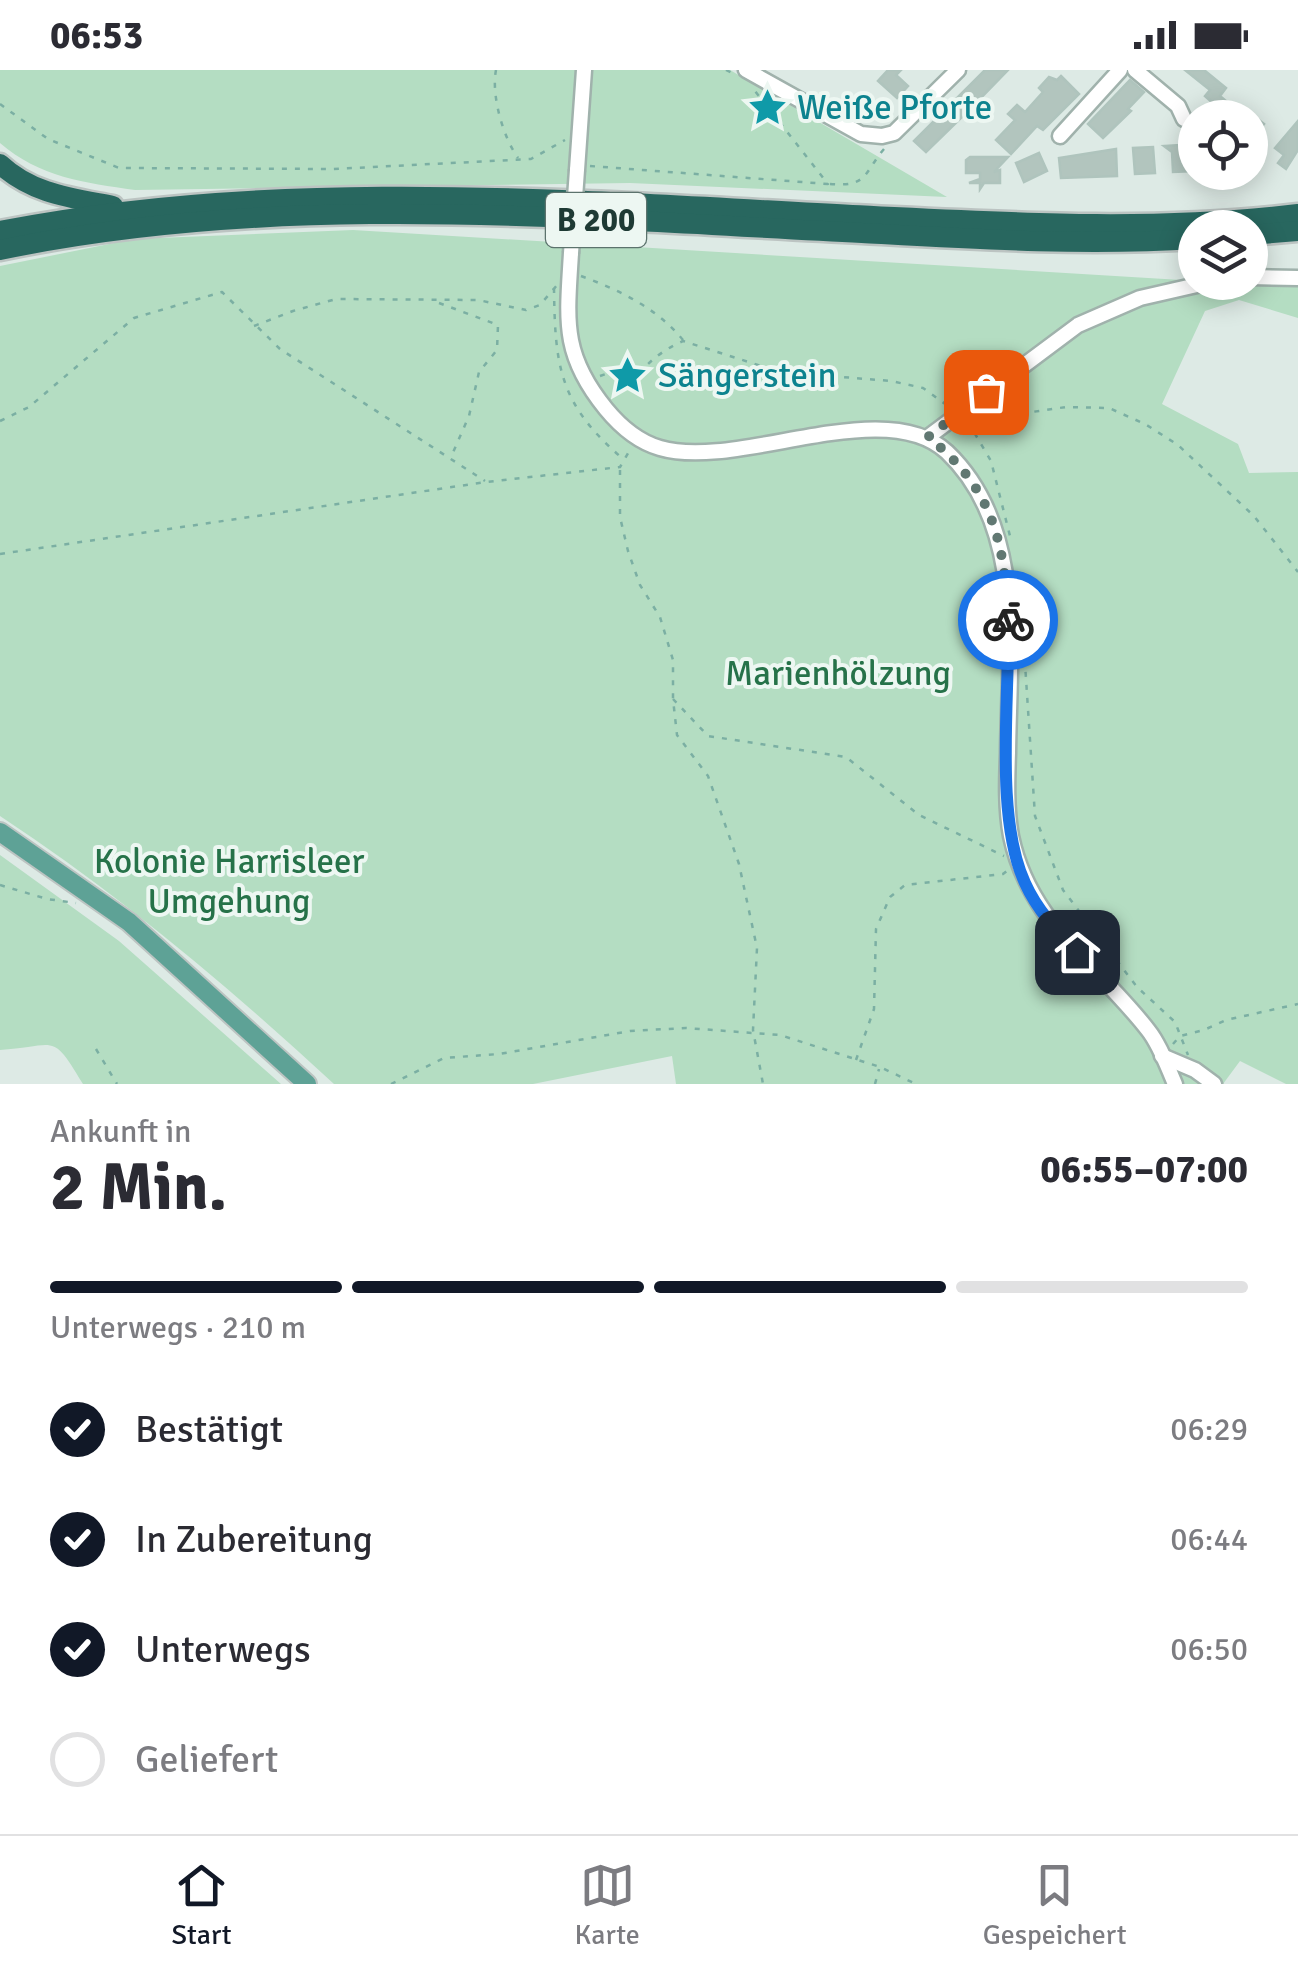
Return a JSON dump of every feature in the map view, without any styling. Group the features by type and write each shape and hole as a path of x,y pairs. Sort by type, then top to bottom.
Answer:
{"highway":[{"path":"0,164 34,188 134,210"},
{"name":"B 200","path":"0,231 134,210 261,200 390,196 556,200 1016,223 1187,224 1298,214"},
{"name":"B 200","path":"0,250 136,226 261,216 387,212 1016,241 1178,240"},
{"path":"1268,234 1298,231"}],"main road":[{"path":"0,832 128,922 307,1084"}],"street":[{"path":"584,70 568,331 584,382 615,420 639,439 662,449 706,451 863,430 928,437 964,417 1078,326 1140,298 1178,289"},
{"path":"747,71 860,134 883,142 958,70"},
{"path":"1060,136 1120,70"},
{"path":"1135,70 1178,106"},
{"path":"1268,278 1298,278"},
{"path":"928,437 963,469 977,488 996,528 1002,554 1009,665 1007,796 1010,832 1025,883 1052,925 1150,1032 1174,1084"},
{"path":"1162,1056 1169,1056 1214,1084"}],"path":[{"path":"496,70 494,93 506,138 519,160"},
{"path":"747,71 750,83 767,107 828,184"},
{"path":"0,104 48,139 119,168 333,168 532,159 580,132"},
{"path":"577,167 847,186 864,179 883,142"},
{"path":"254,326 336,299 478,300 526,310 540,305 554,285 583,276 634,299 684,340 780,372 891,381 923,388 964,417 990,461 1008,517 1013,552"},
{"path":"0,421 29,407 134,318 222,292 280,348 486,482"},
{"path":"434,301 498,325 498,350 479,372 469,416 450,458"},
{"path":"620,368 625,382 634,382 638,371 650,364 657,353 684,340"},
{"path":"584,382 628,366 638,371"},
{"path":"964,417 1066,406 1110,408 1178,445 1254,516 1298,572"},
{"path":"639,439 620,467 620,518 640,584 660,617 673,660 677,735 708,776 738,864 757,948 752,1030 763,1084"},
{"path":"0,554 486,482 620,467"},
{"path":"1022,620 1035,816 1063,890 1137,986 1175,1022 1195,1070"},
{"path":"673,699 708,736 846,757 919,815 1018,864 1003,874 905,884 890,897 876,930 874,1010 856,1060"},
{"path":"0,886 87,905"},
{"path":"1162,1056 1180,1036 1226,1020 1298,1004"},
{"path":"391,1084 444,1058 499,1054 630,1031 686,1028 780,1035 880,1067 916,1084"},
{"path":"96,1049 117,1084"},
{"path":"875,1084 880,1067"}],"green space":[{"path":"0,70 730,70 947,197 630,183 135,190 47,171 0,143"},
{"name":"Marienhölzung","path":"353,230 1178,280 1178,300 1239,300 1205,311 1162,404 1238,444 1249,473 1298,472 1298,1084 1286,1084 1240,1061 1223,1084 676,1084 672,1056 533,1084 334,1084 173,943 0,816 0,266 134,239"},
{"name":"Marienhölzung","path":"1268,285 1298,287 1298,318 1239,300 1268,300"},
{"path":"0,855 119,941 281,1084 83,1084 65,1056 51,1046 0,1050"}],"building":[{"path":"888,70 901,70 896,75 908,86 897,98 878,81"},
{"path":"985,70 1008,70 976,103 980,107 973,114 969,110 926,152 914,141"},
{"path":"1185,70 1204,70 1226,88 1220,96 1225,100 1210,100 1205,96 1210,90"},
{"path":"1061,76 1079,94 1043,130 1037,126 1011,154 996,140 1015,120 1008,114 1017,105 1025,112 1043,92 1039,88 1049,77 1057,80"},
{"path":"1130,80 1144,92 1103,138 1088,124"},
{"path":"1298,121 1298,150 1286,169 1278,163 1284,155 1275,148"},
{"path":"1178,145 1178,172 1173,172 1172,152 1164,146"},
{"path":"1153,147 1155,173 1135,174 1133,148"},
{"path":"1116,149 1117,176 1061,178 1059,158"},
{"path":"1039,153 1047,171 1024,182 1016,163"},
{"path":"1008,157 994,172 1000,170 1000,183 984,183 980,189 980,183 969,183 980,179 980,173 966,173 966,160"}],"way so far":[{"path":"986,392 928,437 963,469 988,507 1002,554 1008,620"}],"place":[{"name":"Weiße Pforte","path":"767,107"},
{"name":"Sängerstein","path":"628,375"}],"route":[{"path":"1008,620 1010,832 1018,864 1036,904 1077,952"}],"park label":[{"name":"Kolonie Harrisleer Umgehung","path":"229,881"}]}
